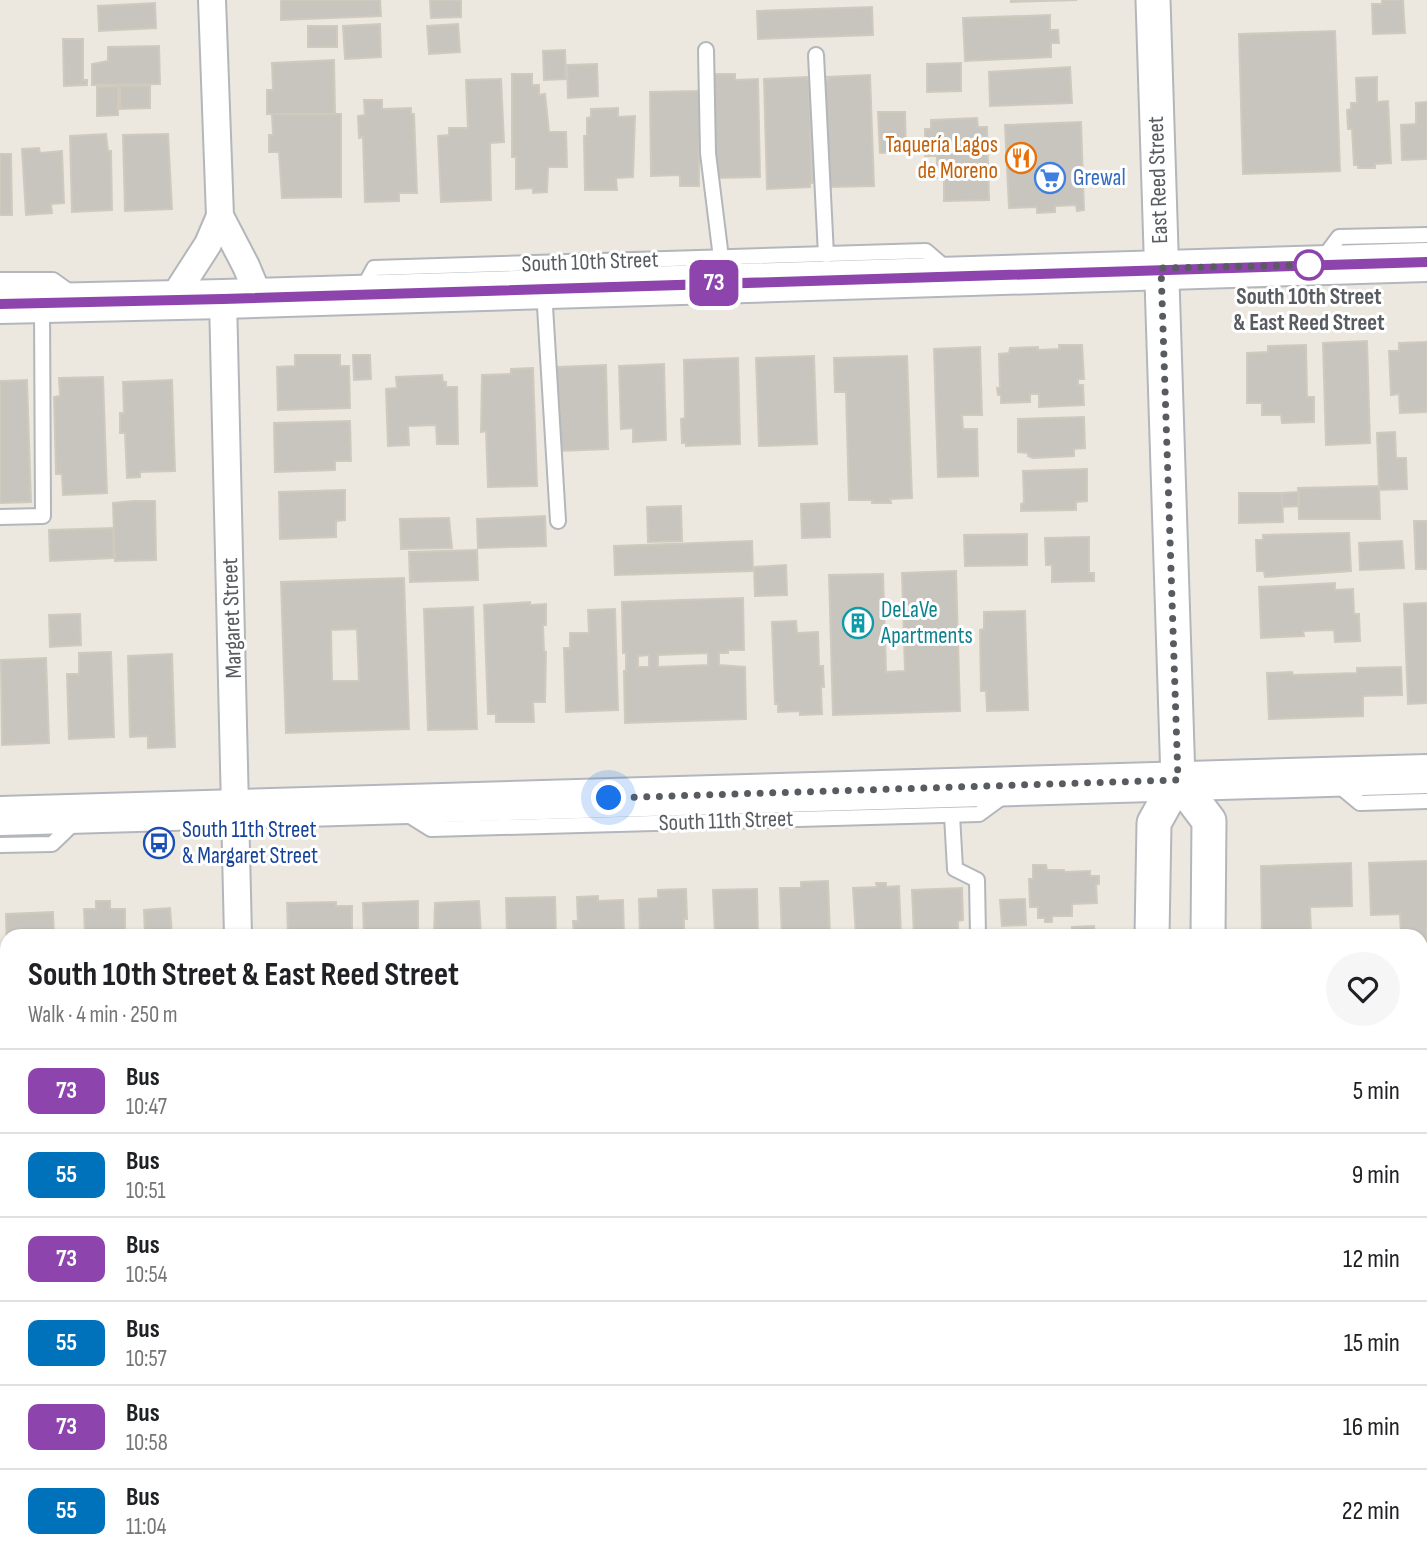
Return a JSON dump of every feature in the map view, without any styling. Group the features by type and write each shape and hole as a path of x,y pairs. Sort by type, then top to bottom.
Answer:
{"main road":[{"name":"South 10th Street","path":"0,304 1427,262"},
{"name":"South 11th Street","path":"0,816 1427,774"}],"street":[{"name":"Margaret Street","path":"172,300 208,244 220,216 212,0"},
{"name":"East Reed Street","path":"1153,0 1178,780"},
{"name":"Margaret Street","path":"220,216 246,266 241,298 238,929"},
{"path":"1152,929 1154,823 1178,780 1209,821 1208,929"}],"lane":[{"path":"706,50 708,153 721,258"},
{"path":"816,55 826,255"},
{"path":"1318,265 1339,237 1427,235"},
{"name":"South 10th Street","path":"359,294 374,268 926,251 954,276"},
{"path":"0,280 53,279 82,302"},
{"path":"544,288 558,521"},
{"path":"0,517 43,516 43,303"},
{"path":"1328,777 1360,803 1427,801"},
{"name":"South 11th Street","path":"391,804 431,829 952,815 979,814 1018,786"},
{"path":"0,845 52,844 83,814"},
{"path":"952,815 955,869 976,880 978,929"}],"building":[{"path":"281,0 380,0 381,16 281,20"},
{"path":"430,0 461,0 461,17 431,18"},
{"path":"1011,0 1077,0 1011,2"},
{"path":"1382,0 1403,0 1405,33 1373,34 1372,4 1382,4"},
{"path":"155,3 156,28 99,31 98,6"},
{"path":"872,7 873,35 758,39 757,11"},
{"path":"1050,15 1050,30 1058,30 1059,43 1051,43 1051,57 965,61 963,18"},
{"path":"380,24 381,57 345,59 343,26"},
{"path":"458,24 460,52 429,54 427,26"},
{"path":"308,26 337,26 337,47 308,47"},
{"path":"1335,31 1340,171 1243,174 1239,34"},
{"path":"63,39 83,39 83,80 87,80 87,85 64,86"},
{"path":"159,46 160,84 92,85 92,64 108,61 108,47"},
{"path":"565,50 566,79 544,80 543,51"},
{"path":"334,60 335,114 267,114 267,90 273,90 272,63"},
{"path":"961,63 961,91 927,92 927,64"},
{"path":"597,64 598,96 568,98 567,65"},
{"path":"1070,67 1072,103 990,106 989,72"},
{"path":"512,74 532,74 532,85 539,85 539,95 545,94 549,132 566,132 567,167 548,167 547,192 533,193 533,188 516,189 516,157 512,157"},
{"path":"713,74 735,74 735,80 758,79 760,177 715,178"},
{"path":"870,75 874,186 831,187 831,183 827,183 824,80 828,80 827,77"},
{"path":"807,77 812,183 810,187 767,189 764,79"},
{"path":"1377,77 1377,102 1388,101 1391,163 1375,164 1375,168 1358,168 1358,165 1354,165 1352,129 1348,129 1347,110 1351,109 1351,103 1357,103 1356,78"},
{"path":"501,79 504,142 490,143 491,200 441,202 438,136 449,135 449,128 468,128 466,80"},
{"path":"118,86 118,115 97,116 97,87"},
{"path":"120,86 150,86 150,108 120,109"},
{"path":"699,91 699,186 680,186 680,175 651,176 650,92"},
{"path":"364,100 382,100 382,109 411,108 411,114 414,114 417,193 399,193 399,201 365,202 363,137 359,138 358,116 365,115"},
{"path":"1427,102 1427,159 1402,160 1401,125 1416,124 1416,103"},
{"path":"618,108 618,117 635,116 633,177 616,178 617,190 585,190 584,136 587,136 587,118 591,117 591,109"},
{"path":"878,112 905,112 906,152 880,153"},
{"path":"272,114 341,114 341,197 282,198 279,152 269,152 269,135 273,135"},
{"path":"977,118 978,127 987,127 989,200 944,201 944,178 937,178 937,156 925,156 925,129 931,129 931,120"},
{"path":"1081,122 1084,210 1077,211 1076,205 1055,206 1055,212 1037,213 1037,207 1009,208 1005,125"},
{"path":"106,134 108,151 111,151 112,210 72,212 70,136"},
{"path":"168,134 172,209 125,211 123,135"},
{"path":"39,148 40,153 62,151 64,203 51,204 52,213 26,215 22,149"},
{"path":"0,154 11,154 12,215 0,215"},
{"path":"826,160 827,181 812,181 812,161"},
{"path":"1367,341 1370,443 1326,445 1323,343"},
{"path":"1427,342 1427,412 1400,413 1399,394 1391,395 1389,351 1399,351 1399,343"},
{"path":"1059,345 1082,345 1084,379 1078,379 1078,385 1083,385 1084,405 1039,407 1039,394 1030,394 1030,402 1001,403 997,388 1000,388 999,354 1009,353 1010,348 1059,349"},
{"path":"1306,345 1307,397 1314,397 1314,422 1282,423 1281,415 1262,415 1262,403 1247,403 1247,353 1268,352 1268,346"},
{"path":"980,347 982,415 962,415 963,429 977,429 978,476 938,477 934,349"},
{"path":"295,355 340,355 340,366 349,366 350,408 278,410 277,367 295,366"},
{"path":"353,355 370,355 371,379 354,380"},
{"path":"814,356 817,444 759,446 756,358"},
{"path":"907,356 912,498 890,499 891,503 849,500 846,392 835,392 834,358"},
{"path":"738,358 740,444 686,446 686,443 682,443 681,419 685,418 684,360"},
{"path":"664,364 666,440 633,442 633,428 621,429 619,366"},
{"path":"606,365 608,449 559,451 557,367"},
{"path":"533,368 537,486 488,487 486,431 481,432 482,375 511,374 511,369"},
{"path":"442,375 446,387 457,387 458,444 437,444 436,425 408,426 409,445 388,446 386,389 397,388 396,377"},
{"path":"103,377 107,493 63,495 62,474 56,474 54,397 60,396 59,378"},
{"path":"27,380 31,502 0,503 0,381"},
{"path":"172,380 175,471 140,472 140,477 127,478 125,433 120,433 120,413 124,413 123,382"},
{"path":"1084,417 1085,448 1074,449 1074,456 1033,458 1028,456 1028,453 1018,452 1018,419"},
{"path":"350,421 351,461 335,461 335,470 275,472 274,423"},
{"path":"1395,432 1396,458 1406,458 1407,489 1379,490 1377,433"},
{"path":"1087,469 1087,501 1076,502 1076,510 1021,511 1021,504 1024,503 1023,471"},
{"path":"1379,486 1380,519 1299,519 1298,488"},
{"path":"345,490 345,520 336,521 336,537 280,539 279,492"},
{"path":"1298,492 1299,506 1282,507 1282,493"},
{"path":"1239,493 1282,493 1283,522 1239,523"},
{"path":"155,501 156,560 115,561 113,503"},
{"path":"829,503 830,537 802,538 801,504"},
{"path":"681,506 682,541 648,542 647,507"},
{"path":"545,516 546,546 478,548 477,519"},
{"path":"449,518 452,548 401,549 400,519"},
{"path":"1414,521 1427,521 1427,569 1416,569"},
{"path":"113,528 114,558 50,561 49,530"},
{"path":"1349,533 1351,571 1265,577 1264,571 1257,571 1256,540 1263,540 1263,535"},
{"path":"1027,534 1027,565 965,566 964,535"},
{"path":"1089,537 1089,573 1094,573 1094,581 1052,582 1052,565 1046,565 1045,538"},
{"path":"752,541 753,571 615,575 614,546"},
{"path":"1402,541 1404,568 1360,570 1359,543"},
{"path":"477,550 478,580 410,582 409,552"},
{"path":"786,565 787,595 755,596 754,567"},
{"name":"DeLaVe Apartments","path":"956,571 960,711 833,715 829,575 883,574 886,672 905,671 902,573"},
{"path":"404,578 409,729 286,733 281,582","holes":["357,629 359,681 332,681 331,630"]},
{"path":"1335,583 1335,590 1353,589 1354,614 1359,614 1360,641 1335,642 1334,630 1303,631 1304,636 1261,638 1259,587"},
{"path":"743,598 744,650 719,653 719,665 745,667 746,719 625,723 626,653 623,653 622,602","holes":["708,653 708,665 658,667 658,655","649,655 649,667 638,667 638,656"]},
{"path":"530,602 530,605 546,604 546,625 543,625 546,652 545,702 533,702 534,722 496,722 496,714 488,714 484,605"},
{"path":"1427,603 1427,703 1408,704 1404,604"},
{"path":"473,607 477,729 428,730 424,609"},
{"path":"615,609 618,710 566,712 564,648 570,648 570,633 589,633 588,610"},
{"path":"1025,611 1028,710 987,711 986,691 981,691 980,630 984,629 984,612"},
{"path":"80,614 81,645 50,647 49,615"},
{"path":"796,621 797,633 818,632 819,666 823,666 822,714 778,712 778,704 775,704 772,622"},
{"path":"111,652 114,737 69,739 67,674 79,674 79,653"},
{"path":"172,654 175,747 148,748 148,736 130,737 128,656"},
{"path":"46,658 49,743 2,745 1,660"},
{"path":"1401,667 1402,695 1363,696 1363,716 1269,719 1267,673 1357,673 1357,668"},
{"path":"1427,861 1427,929 1401,929 1400,914 1371,915 1369,863"},
{"path":"1351,863 1352,906 1310,907 1311,929 1262,929 1261,866"},
{"path":"1033,865 1046,865 1047,870 1064,872 1090,871 1090,876 1099,876 1099,884 1096,884 1097,903 1072,904 1072,916 1052,916 1052,922 1038,918 1038,907 1030,907 1029,879 1033,879"},
{"path":"828,881 830,929 782,929 780,888 801,888 801,882"},
{"path":"876,883 886,883 886,887 899,886 901,929 856,929 853,888 877,887"},
{"path":"962,888 963,920 958,921 958,929 914,929 912,890"},
{"path":"686,889 687,919 684,919 684,929 640,929 639,899 658,898 658,890"},
{"path":"757,889 758,929 715,929 713,890"},
{"path":"598,896 598,901 623,900 624,929 574,929 573,921 578,921 577,897"},
{"path":"555,897 556,929 507,929 506,898"},
{"path":"1025,899 1026,925 1002,926 1000,900"},
{"path":"96,901 110,901 110,909 125,909 125,929 85,929 84,909 96,909"},
{"path":"418,901 418,929 364,929 363,903"},
{"path":"479,901 481,929 434,929 435,903"},
{"path":"336,902 336,906 352,906 352,929 288,929 287,903"},
{"path":"170,908 172,929 145,929 144,910"},
{"path":"53,912 54,929 6,929 6,914"},
{"path":"1094,926 1094,929 1072,929"}],"bus line":[{"name":"73","path":"0,304 1427,262"}],"place":[{"name":"Taquería Lagos de Moreno","path":"1021,158"},
{"name":"Grewal","path":"1050,178"},
{"name":"South 10th Street & East Reed Street","path":"1309,265"},
{"name":"DeLaVe Apartments","path":"858,623"},
{"name":"South 11th Street & Margaret Street","path":"159,843"}],"route":[{"path":"609,798 1178,780 1161,268 1309,265"}]}
